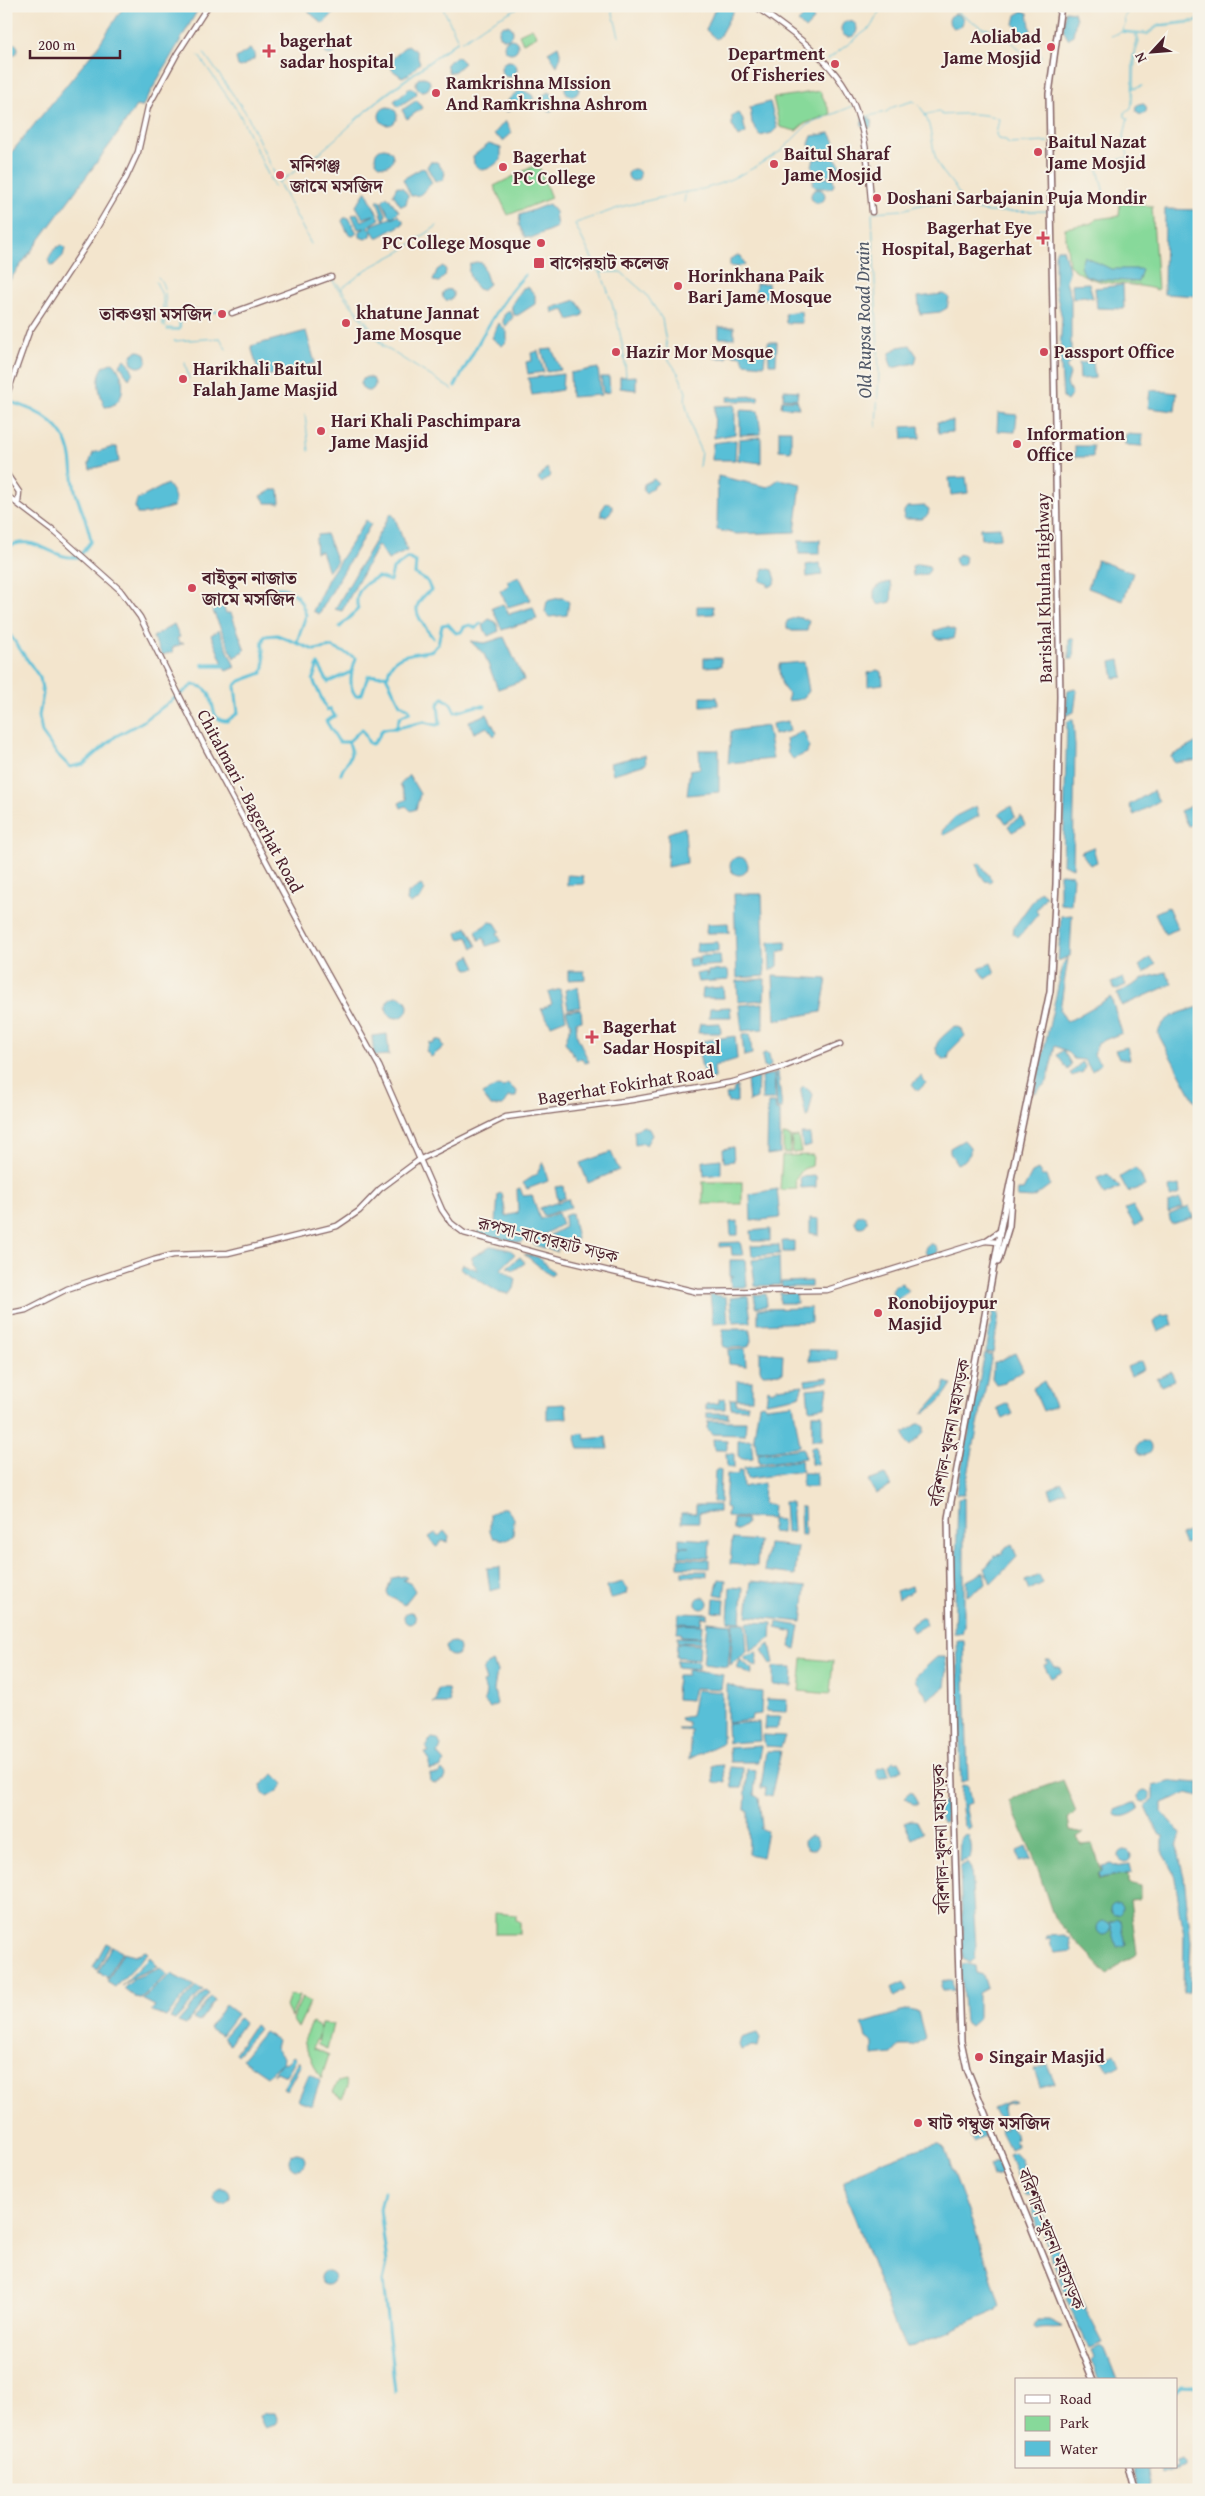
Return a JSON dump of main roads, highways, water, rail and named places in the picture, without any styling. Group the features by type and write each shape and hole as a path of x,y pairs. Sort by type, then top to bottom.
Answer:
{"highway":[{"name":"Barishal Khulna Highway","path":"1013,1165 1050,990 1056,884 1060,696 1049,94 1061,6"},
{"name":"বরিশাল-খুলনা মহাসড়ক","path":"993,1277 1009,1228 1013,1165"},
{"name":"বরিশাল-খুলনা মহাসড়ক","path":"1013,1165 948,1518 952,1755 961,2041 967,2069 1093,2378"},
{"path":"1002,1219 1010,1219"},
{"path":"1001,1229 1009,1228"},
{"path":"1129,2468 1135,2490"}],"main road":[{"path":"6,397 29,332 99,226 126,178 138,152 148,107 177,54 208,6"},
{"path":"755,6 801,40 825,62 834,71 849,95 862,130 872,212"},
{"path":"232,313 331,277"},
{"path":"6,473 19,492 18,503"},
{"name":"Chitalmari - Bagerhat Road","path":"6,495 18,503 120,590 130,603 308,939 379,1066 419,1160"},
{"name":"Bagerhat Fokirhat Road","path":"419,1160 506,1117 632,1100 733,1082 783,1067 840,1044"},
{"path":"6,1314 26,1310 67,1289 154,1260 173,1255 228,1253 337,1226 359,1211 380,1189 419,1160"},
{"name":"রূপসা-বাগেরহাট সড়ক","path":"419,1160 442,1210 452,1223 464,1233 563,1260 697,1292 827,1290 985,1241 1001,1229"},
{"path":"985,1241 998,1242"}],"water":[{"path":"124,6 200,6 142,107 136,106 117,135 6,285 6,159 96,49"},
{"path":"306,6 340,7 323,24 310,13"},
{"path":"716,6 736,6 719,37 716,39 706,30"},
{"path":"1023,11 1028,13 1031,32 1027,35 1022,34 1014,24 1016,15"},
{"path":"1065,11 1074,12 1076,19 1073,35 1068,39 1063,29"},
{"path":"807,13 814,20 805,29 798,22"},
{"path":"956,14 961,16 963,21 961,26 956,28 951,26 949,21 951,16"},
{"path":"846,21 852,21 857,26 855,35 846,37 841,32 841,26"},
{"path":"506,25 511,27 513,32 511,37 506,39 501,37 499,32 501,27"},
{"path":"511,39 516,41 518,46 516,51 511,53 506,51 504,46 506,41"},
{"path":"327,41 333,41 337,48 333,55 327,55 323,51 323,45"},
{"path":"14,43 17,44 17,54 10,55 7,54 6,47 7,44"},
{"path":"408,45 416,51 420,63 409,74 402,77 392,70 391,61"},
{"path":"558,46 561,56 557,66 548,52"},
{"path":"250,49 255,53 254,59 241,67 238,66 236,58"},
{"path":"457,56 464,63 455,71 449,73 446,64"},
{"path":"509,61 515,63 517,69 515,75 509,77 503,75 501,69 503,63"},
{"path":"423,77 428,79 430,84 428,89 423,91 418,89 416,84 418,79"},
{"path":"572,82 577,84 579,89 577,94 572,96 567,94 565,89 567,84"},
{"path":"411,87 417,92 416,95 398,107 394,101"},
{"path":"521,89 532,95 534,99 506,112 504,108 509,99"},
{"path":"548,92 551,93 558,106 549,112 541,97"},
{"path":"417,100 422,108 407,119 402,110"},
{"path":"770,102 777,128 772,133 760,136 752,123 750,107"},
{"path":"1141,103 1147,109 1141,115 1135,109"},
{"path":"388,107 394,110 397,116 394,122 388,125 382,122 379,116 382,110"},
{"path":"738,113 742,117 746,133 739,137 732,125 732,116"},
{"path":"867,117 873,123 867,129 861,123"},
{"path":"505,121 512,133 503,141 494,134"},
{"path":"830,133 835,144 832,155 814,156 809,144 812,136"},
{"path":"489,144 501,148 501,160 488,169 481,169 474,164 473,156"},
{"path":"384,148 392,153 393,157 388,165 384,166 376,161 375,157 380,149"},
{"path":"834,157 840,164 838,174 834,176 815,175 812,166 814,159"},
{"path":"430,162 437,162 445,173 443,180 435,181 427,167"},
{"path":"422,168 425,169 432,183 420,195 411,196 403,179"},
{"path":"636,169 639,170 639,180 632,181 629,180 628,173 629,170"},
{"path":"815,177 833,178 834,185 832,188 816,188 812,184"},
{"path":"397,186 403,188 408,195 406,204 401,206 393,194"},
{"path":"818,189 823,191 825,196 823,201 818,203 813,201 811,196 813,191"},
{"path":"366,191 380,219 367,227 371,229 372,225 398,215 403,220 403,224 379,237 376,237 372,231 371,236 365,239 360,237 360,231 365,228 358,229 352,215 357,213 362,221 374,215 363,218 356,206"},
{"path":"387,196 399,211 393,217 389,215 382,201"},
{"path":"377,200 380,200 386,214 385,219 383,219"},
{"path":"549,204 555,212 557,227 531,238 525,237 519,225 520,215"},
{"path":"1165,209 1199,210 1199,296 1164,294"},
{"path":"344,218 349,218 357,233 353,236 349,235 342,221"},
{"path":"62,245 65,248 63,256 53,266 50,265 48,260 50,255"},
{"path":"1057,249 1063,249 1068,266 1069,273 1066,281 1071,297 1071,361 1066,367 1070,374 1067,384 1072,394 1067,401 1063,398 1060,352 1062,318 1055,288 1055,254"},
{"path":"738,255 741,256 745,265 730,266 730,259"},
{"path":"1084,256 1111,269 1142,269 1138,282 1098,279 1086,276 1080,267"},
{"path":"482,263 489,284 482,290 478,289 469,274 470,264"},
{"path":"443,266 446,270 445,276 439,282 433,281 437,270"},
{"path":"768,283 769,298 755,298 756,284"},
{"path":"1089,283 1093,298 1083,296 1073,299 1072,284"},
{"path":"1123,285 1124,309 1097,308 1095,288"},
{"path":"528,287 535,295 535,304 518,315 514,315 512,304 523,288"},
{"path":"448,289 454,295 448,301 442,295"},
{"path":"943,294 949,297 947,308 940,312 920,314 918,297"},
{"path":"576,300 584,312 582,316 569,320 564,310 553,313 552,308"},
{"path":"509,310 513,317 506,326 503,323 504,315"},
{"path":"801,311 802,323 786,323 785,313"},
{"path":"499,323 507,332 507,341 502,346 492,338"},
{"path":"719,327 734,327 734,338 719,338"},
{"path":"306,331 315,363 260,378 251,346"},
{"path":"768,342 777,342 776,364 769,364"},
{"path":"910,345 917,356 915,363 892,368 889,359 890,353 898,347"},
{"path":"766,346 764,365 744,363 742,356 727,354 727,358 714,358 713,349"},
{"path":"552,349 561,370 547,372 542,350"},
{"path":"139,351 147,359 139,367 131,359"},
{"path":"538,351 544,372 528,374 526,362 532,361 531,353"},
{"path":"125,359 133,372 129,379 120,365"},
{"path":"113,362 122,381 121,395 118,401 105,407 99,381 104,366"},
{"path":"1093,362 1095,378 1080,379 1079,363"},
{"path":"598,368 601,395 571,397 570,373"},
{"path":"563,374 562,390 532,395 528,378"},
{"path":"636,376 636,390 620,388 620,377"},
{"path":"365,377 371,377 375,384 371,391 365,391 361,387 361,381"},
{"path":"601,377 609,377 610,392 603,393"},
{"path":"784,390 798,391 797,399 783,398"},
{"path":"1150,390 1177,393 1175,411 1148,408"},
{"path":"758,396 759,401 727,401 728,397"},
{"path":"782,400 797,400 799,408 781,407"},
{"path":"735,405 735,434 714,438 715,406"},
{"path":"740,410 758,411 761,434 740,435"},
{"path":"998,413 1017,415 1015,432 997,431"},
{"path":"953,421 953,432 939,433 937,422"},
{"path":"919,426 920,438 903,439 902,427"},
{"path":"779,430 791,430 791,451 779,450"},
{"path":"1126,434 1143,435 1142,446 1125,445"},
{"path":"761,437 761,463 738,460 739,439"},
{"path":"736,440 735,460 712,460 713,443"},
{"path":"1075,446 1093,446 1093,457 1075,457"},
{"path":"117,447 119,462 90,469 89,464 93,453"},
{"path":"547,468 551,475 542,483 538,479"},
{"path":"718,476 768,487 779,479 801,484 795,532 737,534 717,530"},
{"path":"966,477 968,493 951,495 949,478"},
{"path":"654,479 658,483 646,493 643,490 644,484"},
{"path":"167,484 174,496 173,507 147,514 137,514 135,507 137,500"},
{"path":"272,490 279,490 280,503 266,503 261,496"},
{"path":"607,502 612,506 612,511 606,516 601,516 601,511"},
{"path":"925,506 929,509 928,515 922,519 904,519 904,511 907,507"},
{"path":"391,513 395,518 407,551 388,560 378,545 342,611 335,609"},
{"path":"366,520 371,524 319,614 313,611 328,579"},
{"path":"1000,527 1001,538 981,539 980,528"},
{"path":"326,534 337,561 328,572 321,551 316,552 315,540 318,535"},
{"path":"799,540 820,540 820,554 799,554"},
{"path":"958,555 962,555 965,560 964,564 958,565 955,562 955,558"},
{"path":"1097,560 1133,573 1123,601 1088,588"},
{"path":"820,563 822,575 807,577 806,565"},
{"path":"919,564 929,566 930,570 927,574 913,576 912,566"},
{"path":"764,568 773,570 776,580 773,585 768,587 768,584 760,581"},
{"path":"519,576 531,600 508,607 500,591 509,585 507,581"},
{"path":"890,582 892,586 891,602 879,605 874,599 874,591 879,585"},
{"path":"564,598 569,602 567,615 549,617 545,612 547,601"},
{"path":"503,604 509,614 533,607 537,619 502,630 492,608"},
{"path":"222,605 226,613 231,613 245,650 234,658 212,609"},
{"path":"697,606 713,606 714,614 697,615"},
{"path":"796,617 809,620 807,631 792,631 787,628 787,621"},
{"path":"489,619 496,622 499,631 488,636 482,625"},
{"path":"174,624 180,637 177,638 179,643 184,643 172,648 173,652 162,655 153,637"},
{"path":"947,627 955,630 953,639 938,639 935,636 934,631"},
{"path":"219,630 235,667 226,671 211,635"},
{"path":"504,637 524,680 498,689 484,654 470,641 485,643"},
{"path":"1069,639 1074,639 1073,659 1069,659"},
{"path":"704,658 721,658 721,666 704,667"},
{"path":"1120,660 1123,677 1114,678 1111,662"},
{"path":"804,662 809,691 802,698 787,701 789,694 782,684 779,664"},
{"path":"877,670 882,672 883,684 868,686 868,673"},
{"path":"1075,688 1077,691 1074,712 1065,716 1068,690"},
{"path":"701,697 717,697 718,705 701,706"},
{"path":"487,714 497,733 494,736 487,727 474,733 469,721"},
{"path":"1073,719 1075,746 1073,868 1063,864 1067,722"},
{"path":"788,721 790,731 774,735 772,724"},
{"path":"767,726 773,759 728,763 731,731"},
{"path":"804,732 809,746 807,753 793,759 788,754 786,739 794,736 796,733"},
{"path":"1199,741 1199,760 1174,763 1171,756"},
{"path":"699,750 719,750 719,792 687,795 690,770 700,768"},
{"path":"645,755 646,764 613,774 610,763"},
{"path":"409,775 420,794 416,809 411,811 406,806 401,808 399,803 407,799 400,785"},
{"path":"1153,791 1159,801 1134,815 1129,805"},
{"path":"1199,803 1199,822 1188,826 1180,811"},
{"path":"976,806 979,816 944,835 942,831 956,816"},
{"path":"1011,806 1015,817 1006,823 999,813"},
{"path":"1021,816 1025,825 1012,832 1008,826"},
{"path":"685,827 687,863 667,867 668,833"},
{"path":"1093,847 1097,862 1090,865 1081,852"},
{"path":"739,857 745,860 748,866 745,872 739,875 733,872 730,866 733,860"},
{"path":"980,863 992,880 990,882 985,881 979,872 977,864"},
{"path":"1060,874 1073,875 1071,905 1060,904"},
{"path":"567,875 583,876 584,884 567,885"},
{"path":"421,885 425,890 420,899 410,904 407,901 408,893"},
{"path":"1040,891 1046,896 1036,910 1038,914 1019,937 1013,934 1014,927"},
{"path":"734,894 762,894 765,976 737,978"},
{"path":"1168,907 1178,929 1165,934 1155,913"},
{"path":"1072,915 1070,956 1058,961 1061,916"},
{"path":"490,922 495,923 500,931 497,933 501,941 487,946 484,938 479,940 476,931"},
{"path":"728,923 729,933 706,933 707,924"},
{"path":"467,927 477,946 473,948 468,937 459,939 457,933"},
{"path":"786,941 786,950 778,952 778,966 770,971 769,942"},
{"path":"718,942 718,952 696,952 697,943"},
{"path":"470,955 476,968 467,969 464,960"},
{"path":"720,955 721,965 689,967 688,959 698,957 698,964 700,956"},
{"path":"1068,958 1060,1010 1067,1022 1111,997 1122,1033 1097,1043 1094,1055 1101,1064 1092,1071 1084,1060 1074,1059 1066,1051 1055,1046 1047,1082 1034,1094 1063,964"},
{"path":"1150,958 1156,964 1144,973 1139,966"},
{"path":"991,963 995,973 986,979 979,969"},
{"path":"728,970 729,980 698,982 696,974 706,972 707,977 708,971"},
{"path":"568,971 584,971 585,979 568,980"},
{"path":"1166,972 1172,984 1122,1006 1117,994 1145,978"},
{"path":"773,976 827,979 821,1012 775,1020"},
{"path":"1123,978 1126,985 1115,990 1111,983"},
{"path":"765,979 764,1000 738,1002 737,981"},
{"path":"578,987 581,1007 568,1009 565,990"},
{"path":"723,987 724,998 702,998 703,989"},
{"path":"560,989 566,1019 551,1025 541,1009 552,1004 548,993"},
{"path":"397,996 405,999 408,1007 405,1015 397,1018 389,1015 386,1007 389,999"},
{"path":"763,1003 763,1029 742,1031 739,1005"},
{"path":"730,1007 731,1017 709,1017 710,1008"},
{"path":"1199,1007 1199,1109 1158,1034 1164,1022 1169,1018"},
{"path":"581,1009 582,1021 576,1022 577,1036 589,1062 585,1063 582,1058 577,1060 565,1042 571,1025 566,1011"},
{"path":"720,1023 721,1033 698,1033 700,1024"},
{"path":"954,1026 961,1028 965,1036 950,1051 948,1059 943,1059 938,1054 936,1045"},
{"path":"387,1034 389,1055 374,1056 372,1036"},
{"path":"750,1034 752,1054 744,1056 742,1035"},
{"path":"735,1036 737,1059 714,1066 715,1078 705,1080 696,1042"},
{"path":"436,1040 441,1040 444,1047 431,1057 426,1051 430,1042 433,1044"},
{"path":"1127,1047 1130,1059 1119,1059 1115,1050"},
{"path":"1063,1050 1071,1064 1068,1070 1057,1055"},
{"path":"764,1053 769,1054 771,1066 767,1068 764,1067 762,1056"},
{"path":"1082,1062 1085,1066 1083,1072 1072,1076 1070,1073"},
{"path":"775,1072 778,1072 782,1109 777,1109"},
{"path":"774,1074 775,1100 762,1100 762,1076"},
{"path":"758,1076 757,1099 749,1102 747,1079"},
{"path":"921,1076 926,1083 918,1091 912,1084"},
{"path":"507,1084 517,1091 516,1097 508,1097 503,1106 491,1106 482,1094 497,1086 504,1087"},
{"path":"737,1086 737,1102 728,1103 726,1095 733,1093 734,1088"},
{"path":"804,1086 813,1094 808,1117 806,1117 801,1092 801,1088"},
{"path":"768,1103 775,1103 776,1110 780,1111 780,1153 767,1155"},
{"path":"644,1126 649,1129 652,1135 646,1145 644,1143 635,1145 634,1130"},
{"path":"801,1134 810,1134 811,1146 803,1148"},
{"path":"964,1140 970,1147 970,1154 964,1161 957,1164 950,1153 950,1148"},
{"path":"733,1147 734,1161 724,1162 723,1149"},
{"path":"611,1152 619,1170 588,1183 580,1163"},
{"path":"721,1159 721,1174 704,1176 703,1161"},
{"path":"543,1162 548,1181 527,1189 523,1183 537,1174"},
{"path":"1135,1168 1141,1175 1145,1186 1128,1192 1120,1177"},
{"path":"1038,1170 1042,1176 1047,1176 1050,1185 1033,1198 1017,1197 1018,1190 1023,1190 1032,1173"},
{"path":"1108,1174 1120,1188 1104,1195 1097,1178"},
{"path":"816,1176 816,1187 801,1188 800,1177"},
{"path":"1179,1185 1180,1194 1170,1197 1169,1187"},
{"path":"563,1186 565,1198 558,1200 555,1187"},
{"path":"520,1188 523,1196 532,1195 540,1219 558,1213 562,1224 545,1234 558,1252 534,1245 529,1236 521,1243 476,1233 496,1223 498,1194 502,1193 506,1216 518,1213 517,1189"},
{"path":"777,1189 780,1218 751,1221 750,1194"},
{"path":"568,1199 571,1207 544,1216 540,1208"},
{"path":"1180,1199 1183,1207 1168,1213 1168,1203"},
{"path":"1133,1206 1142,1222 1135,1226 1125,1209"},
{"path":"1189,1206 1193,1218 1171,1224 1169,1215"},
{"path":"572,1213 577,1239 558,1249 550,1235 565,1227 564,1216"},
{"path":"861,1215 867,1221 861,1227 855,1221"},
{"path":"810,1218 819,1219 819,1235 810,1233"},
{"path":"738,1221 738,1235 731,1235 730,1222"},
{"path":"770,1229 770,1241 752,1241 751,1231"},
{"path":"782,1241 794,1241 794,1252 783,1252"},
{"path":"740,1242 743,1255 732,1255 731,1246 719,1247 719,1243"},
{"path":"931,1244 937,1250 931,1256 925,1250"},
{"path":"779,1245 780,1254 752,1256 751,1246"},
{"path":"492,1246 510,1250 515,1254 501,1269 516,1279 514,1289 508,1294 496,1291 460,1268 463,1264 478,1270 472,1261 472,1257"},
{"path":"524,1254 538,1257 554,1272 551,1276"},
{"path":"520,1257 525,1263 514,1270 507,1267"},
{"path":"779,1257 780,1285 755,1286 752,1260"},
{"path":"730,1260 745,1260 747,1287 731,1287"},
{"path":"811,1281 811,1287 782,1287 781,1282"},
{"path":"902,1283 909,1291 898,1299 894,1298 892,1291 895,1286"},
{"path":"780,1293 796,1293 797,1303 780,1303"},
{"path":"710,1294 726,1297 728,1323 713,1324"},
{"path":"766,1294 767,1306 756,1307 754,1295"},
{"path":"748,1296 751,1322 733,1323 730,1298"},
{"path":"811,1308 811,1322 758,1324 758,1309"},
{"path":"993,1312 999,1314 993,1353 986,1352"},
{"path":"1170,1315 1173,1325 1158,1332 1154,1322 1161,1316"},
{"path":"723,1329 750,1329 751,1341 748,1347 728,1348 723,1346"},
{"path":"745,1349 746,1366 729,1364 728,1350"},
{"path":"809,1350 837,1350 837,1360 809,1361"},
{"path":"760,1352 783,1354 782,1373 763,1374 760,1370"},
{"path":"985,1353 992,1355 964,1494 956,1494"},
{"path":"1015,1353 1023,1370 1005,1382 996,1384 992,1378 994,1363"},
{"path":"1141,1361 1144,1369 1131,1376 1127,1367"},
{"path":"1171,1372 1175,1380 1161,1386 1157,1378"},
{"path":"828,1377 829,1381 806,1385 805,1380"},
{"path":"737,1381 752,1381 752,1399 737,1399"},
{"path":"1044,1381 1055,1406 1043,1411 1033,1388"},
{"path":"946,1382 952,1384 946,1393 936,1405 922,1414 943,1390"},
{"path":"803,1385 799,1396 766,1402 768,1389 772,1392 777,1388"},
{"path":"828,1387 825,1407 809,1409 807,1389"},
{"path":"725,1398 725,1409 706,1409 706,1404 719,1403 719,1399"},
{"path":"730,1399 736,1399 736,1404 748,1404 747,1409 731,1408"},
{"path":"1008,1403 1013,1414 1003,1419 997,1408"},
{"path":"566,1404 567,1418 547,1419 547,1405"},
{"path":"763,1404 765,1407 793,1404 800,1446 757,1453 754,1436 759,1405"},
{"path":"707,1413 728,1413 728,1418 707,1418"},
{"path":"812,1414 822,1414 822,1440 812,1440"},
{"path":"708,1421 746,1421 745,1435 712,1434 707,1428"},
{"path":"919,1423 924,1427 924,1433 910,1446 906,1442 904,1433"},
{"path":"584,1433 585,1439 606,1437 608,1449 579,1449 575,1435"},
{"path":"713,1439 727,1440 727,1450 714,1450"},
{"path":"751,1439 753,1458 742,1459 738,1456 738,1440"},
{"path":"1144,1441 1149,1443 1151,1448 1149,1453 1144,1455 1139,1453 1137,1448 1139,1443"},
{"path":"811,1447 817,1447 817,1465 811,1464"},
{"path":"803,1448 805,1458 759,1464 758,1454"},
{"path":"726,1453 734,1454 734,1467 727,1467"},
{"path":"801,1460 802,1471 747,1479 744,1468"},
{"path":"718,1469 721,1471 720,1503 713,1502 715,1471"},
{"path":"738,1471 742,1471 743,1487 764,1483 763,1504 773,1505 772,1519 727,1517 728,1508 725,1507 727,1474 738,1475"},
{"path":"802,1473 816,1473 816,1487 802,1487"},
{"path":"885,1475 891,1486 876,1494 868,1481"},
{"path":"1062,1482 1066,1491 1052,1497 1049,1489"},
{"path":"964,1498 964,1626 962,1633 954,1633 958,1499"},
{"path":"784,1502 791,1502 793,1532 786,1533"},
{"path":"696,1505 719,1505 719,1512 699,1512 699,1522 681,1522 681,1513 696,1513"},
{"path":"800,1507 804,1507 805,1535 801,1535"},
{"path":"501,1508 506,1508 514,1518 513,1536 507,1540 494,1538 490,1532 490,1514"},
{"path":"733,1519 746,1519 746,1524 738,1530 733,1530"},
{"path":"772,1519 782,1520 782,1533 772,1532"},
{"path":"1198,1522 1199,1533 1196,1531 1199,1538 1185,1544 1181,1535 1194,1529"},
{"path":"444,1531 449,1537 448,1542 441,1541 437,1547 435,1546 429,1537 435,1533 439,1536"},
{"path":"679,1538 710,1540 709,1558 679,1556 679,1547 690,1547 679,1546"},
{"path":"732,1539 759,1541 757,1566 730,1564"},
{"path":"768,1544 798,1547 795,1575 764,1571"},
{"path":"1012,1544 1017,1557 991,1584 985,1568 995,1556 1002,1554 1006,1547"},
{"path":"678,1558 709,1560 709,1568 678,1567"},
{"path":"500,1567 501,1588 490,1591 487,1568"},
{"path":"682,1571 707,1571 707,1576 682,1576"},
{"path":"984,1572 986,1584 967,1596 967,1581"},
{"path":"1039,1575 1043,1583 1029,1590 1025,1581"},
{"path":"404,1576 407,1578 403,1580 411,1584 415,1591 404,1605 389,1596 387,1592 392,1578"},
{"path":"719,1579 726,1580 724,1596 715,1594"},
{"path":"751,1581 806,1587 802,1622 747,1616"},
{"path":"623,1582 627,1589 626,1594 612,1598 609,1596 607,1586"},
{"path":"912,1586 913,1591 898,1599 896,1591"},
{"path":"730,1587 743,1588 741,1622 728,1621"},
{"path":"700,1597 704,1597 708,1603 704,1609 700,1609 696,1605 696,1601"},
{"path":"714,1598 725,1599 724,1613 713,1612"},
{"path":"410,1612 416,1618 410,1624 404,1618"},
{"path":"679,1613 708,1614 708,1618 702,1617 701,1624 678,1623"},
{"path":"921,1618 925,1618 927,1624 913,1632 910,1625"},
{"path":"707,1622 732,1624 728,1667 703,1664"},
{"path":"747,1622 772,1623 771,1638 750,1652"},
{"path":"777,1622 800,1626 796,1649 790,1647 793,1632 776,1628"},
{"path":"733,1623 745,1623 747,1652 730,1665"},
{"path":"678,1624 702,1625 701,1637 681,1636 681,1633 677,1633"},
{"path":"677,1637 701,1638 700,1643 677,1642"},
{"path":"957,1641 964,1641 968,1780 961,1782"},
{"path":"450,1642 456,1642 460,1649 456,1656 450,1656 446,1652 446,1646"},
{"path":"677,1643 700,1645 699,1659 676,1657"},
{"path":"770,1644 774,1663 771,1664 762,1650"},
{"path":"757,1652 757,1667 743,1658"},
{"path":"937,1657 945,1657 947,1669 945,1687 928,1699 916,1680 917,1675"},
{"path":"677,1660 698,1661 698,1669 677,1667"},
{"path":"740,1660 753,1669 751,1675 737,1668"},
{"path":"1046,1660 1050,1660 1054,1667 1059,1667 1062,1672 1051,1678 1044,1665 1048,1663"},
{"path":"493,1662 497,1671 494,1690 497,1704 490,1708 484,1701 486,1692 483,1683 486,1682 483,1671 486,1666"},
{"path":"773,1667 793,1667 792,1686 773,1685"},
{"path":"687,1670 723,1675 721,1689 694,1688 691,1700 676,1699 677,1675 687,1675"},
{"path":"727,1684 743,1690 762,1692 761,1714 752,1715 751,1720 727,1723"},
{"path":"438,1689 448,1689 450,1703 433,1703 437,1700"},
{"path":"696,1690 722,1692 722,1743 689,1759 691,1730 679,1730 679,1728 688,1728 688,1722 680,1718 691,1716"},
{"path":"767,1699 787,1700 786,1712 766,1711"},
{"path":"765,1717 780,1717 777,1729 764,1729"},
{"path":"759,1722 760,1741 728,1743 727,1724"},
{"path":"763,1735 785,1736 781,1747 765,1746"},
{"path":"432,1738 438,1739 441,1746 438,1754 445,1762 440,1768 429,1770 429,1759 425,1753 429,1752 426,1747"},
{"path":"761,1746 758,1762 730,1762 729,1748"},
{"path":"766,1751 781,1751 771,1797 765,1795 766,1788 761,1788"},
{"path":"894,1760 894,1762 899,1761 903,1769 892,1774 889,1765"},
{"path":"723,1765 725,1782 714,1783 712,1766"},
{"path":"886,1766 889,1775 880,1779 877,1775 877,1769"},
{"path":"730,1767 743,1768 742,1788 732,1788"},
{"path":"747,1769 756,1770 754,1795 759,1798 762,1827 760,1828 767,1831 762,1857 749,1854 748,1811 745,1810"},
{"path":"442,1770 446,1775 445,1779 436,1783 431,1782 430,1774 439,1774"},
{"path":"274,1774 284,1784 278,1791 267,1797 262,1791 261,1785"},
{"path":"1173,1781 1199,1783 1199,1796 1188,1793 1162,1803 1162,1812 1181,1834 1177,1847 1184,1877 1191,1941 1189,1992 1183,1993 1184,1936 1174,1872 1163,1854 1163,1836 1158,1834 1146,1807 1153,1799 1153,1786"},
{"path":"962,1785 968,1786 971,1803 965,1805 970,1828 967,1830 964,1827 961,1800"},
{"path":"1142,1790 1146,1790 1150,1796 1146,1802 1142,1802 1138,1798 1138,1794"},
{"path":"911,1791 918,1804 913,1804 904,1797"},
{"path":"944,1801 948,1802 946,1822 943,1823 937,1810"},
{"path":"1136,1803 1139,1809 1124,1816 1115,1815 1115,1810"},
{"path":"912,1820 917,1821 923,1833 912,1839 904,1823"},
{"path":"965,1834 968,1835 970,1841 971,1856 970,1859 959,1862 960,1840"},
{"path":"808,1836 814,1836 818,1843 814,1850 808,1850 804,1846 804,1840"},
{"path":"1026,1847 1031,1859 1019,1862 1017,1851"},
{"path":"1123,1850 1127,1850 1131,1856 1127,1862 1123,1862 1119,1858 1119,1854"},
{"path":"967,1863 971,1869 976,1947 975,1959 969,1963 963,1959 960,1866"},
{"path":"1111,1864 1114,1866 1130,1864 1132,1873 1100,1878 1098,1874 1102,1871 1102,1866"},
{"path":"1114,1903 1118,1903 1122,1909 1118,1915 1114,1915 1110,1911 1110,1907"},
{"path":"1118,1919 1121,1921 1126,1945 1117,1947 1110,1922"},
{"path":"1104,1921 1109,1923 1111,1928 1109,1933 1104,1935 1099,1933 1097,1928 1099,1923"},
{"path":"1064,1935 1070,1938 1072,1951 1055,1953 1050,1939 1046,1940 1047,1936"},
{"path":"106,1943 110,1945 97,1970 93,1967"},
{"path":"112,1946 122,1951 107,1979 106,1976 98,1972"},
{"path":"146,1951 148,1953 115,1987 107,1982 123,1952 135,1955"},
{"path":"150,1957 158,1967 137,1975 121,1986"},
{"path":"962,1965 975,1966 976,1973 983,1975 987,1988 978,1993 978,2019 970,2026 965,2022 961,1971"},
{"path":"161,1968 167,1975 141,1998 135,1997 124,1988 135,1978"},
{"path":"171,1974 194,1986 166,2017 151,2011 155,2006 142,1999"},
{"path":"952,1980 953,1989 956,1990 943,1991 941,1987 942,1982"},
{"path":"904,1982 908,1990 894,1997 891,1988"},
{"path":"196,1986 203,1990 175,2020 170,2018"},
{"path":"205,1991 209,1994 186,2025 178,2022"},
{"path":"211,1997 215,2000 199,2022 193,2019"},
{"path":"225,2005 237,2014 221,2035 209,2028"},
{"path":"908,2010 918,2012 925,2038 913,2046 899,2046 892,2054 873,2056 873,2043 866,2038 862,2024"},
{"path":"239,2018 244,2023 229,2044 223,2037"},
{"path":"254,2025 259,2029 237,2055 235,2053"},
{"path":"264,2032 277,2040 275,2048 283,2057 282,2063 287,2062 293,2056 296,2058 286,2076 277,2072 273,2074 281,2063 267,2076 242,2059"},
{"path":"757,2033 760,2038 758,2047 752,2046 741,2050 739,2045 741,2038"},
{"path":"1115,2053 1120,2065 1109,2071 1102,2059"},
{"path":"299,2061 301,2064 287,2090 283,2088"},
{"path":"1047,2064 1055,2083 1040,2087 1034,2069"},
{"path":"309,2074 320,2081 312,2105 298,2100"},
{"path":"1012,2100 1016,2102 1005,2104 1002,2109 1004,2121 999,2120 993,2108"},
{"path":"1009,2125 1015,2133 1016,2139 1014,2141 1017,2146 1010,2149 1000,2129 1006,2129 1006,2126"},
{"path":"983,2128 987,2136 973,2142 969,2134"},
{"path":"940,2144 945,2149 987,2263 1000,2306 996,2311 914,2346 906,2347 898,2333 845,2193 844,2182 849,2177 889,2159"},
{"path":"1014,2152 1020,2159 1024,2171 1032,2173 1033,2176 1025,2178 1032,2183 1034,2194 1028,2196 1025,2194 1026,2188 1022,2187 1009,2154"},
{"path":"297,2153 303,2155 305,2161 303,2167 297,2169 291,2167 289,2161 291,2155"},
{"path":"997,2162 1001,2175 993,2177 989,2165"},
{"path":"222,2188 228,2190 230,2196 228,2202 222,2204 216,2202 214,2196 216,2190"},
{"path":"1036,2198 1047,2224 1044,2228 1037,2229 1031,2200"},
{"path":"1052,2231 1058,2242 1052,2243 1053,2247 1057,2248 1060,2260 1053,2262 1043,2235"},
{"path":"1061,2260 1068,2266 1078,2288 1066,2294 1054,2264"},
{"path":"324,2271 330,2271 334,2278 330,2285 324,2285 320,2281 320,2275"},
{"path":"1077,2292 1103,2343 1089,2348 1066,2299"},
{"path":"1037,2320 1049,2320 1063,2327 1036,2329 1034,2326"},
{"path":"1101,2346 1105,2349 1116,2378 1098,2378 1091,2360 1094,2357 1091,2350"},
{"path":"266,2413 275,2413 278,2421 276,2424 264,2427 259,2416"},
{"path":"1182,2459 1185,2462 1185,2466 1160,2474 1158,2468 1178,2468 1178,2460"},
{"path":"1133,2468 1146,2468 1150,2490 1139,2490"}],"waterway":[{"path":"355,120 384,95 458,40 442,6"},
{"path":"462,41 487,24 521,6"},
{"path":"611,6 619,36"},
{"path":"827,60 871,27 882,6"},
{"path":"948,6 983,28 1002,32 1025,55 1032,57"},
{"path":"1122,30 1125,24 1124,17 1132,6"},
{"path":"1122,31 1147,33 1158,25 1199,20"},
{"path":"1111,36 1121,32 1147,35 1159,26 1199,22"},
{"path":"1106,202 1098,169 1102,165 1128,157 1124,136 1128,118 1125,117 1125,112 1131,108 1132,103 1133,54 1137,42 1135,35"},
{"path":"1137,35 1139,42 1135,54 1134,89 1142,86"},
{"path":"280,182 317,155 378,101 458,41"},
{"path":"204,53 246,113 279,183 311,244"},
{"path":"199,56 239,113 274,187"},
{"path":"1034,56 1042,56"},
{"path":"861,118 886,112 893,107 913,101 919,106 927,119 936,159 942,171 958,192 961,205"},
{"path":"758,165 781,151 807,125 853,106"},
{"path":"925,115 939,111 942,115 987,115 999,119 996,134 998,139 1006,140 1008,144 1048,142"},
{"path":"687,192 723,182 757,166"},
{"path":"576,223 624,206 686,192 684,202"},
{"path":"873,212 902,210 920,205 943,204 989,212 1050,211"},
{"name":"Old Rupsa Road Drain","path":"872,214 879,373 876,426"},
{"path":"575,224 599,273"},
{"path":"341,289 367,269 401,251 437,226"},
{"path":"600,272 621,272 646,294 662,319 669,360 678,373 686,392 685,401 693,434 701,452 699,467"},
{"path":"601,273 618,323 626,376"},
{"path":"455,386 495,314 525,275"},
{"path":"158,277 164,287 165,294 165,327"},
{"path":"333,278 386,348 453,390"},
{"path":"331,279 384,348"},
{"path":"156,282 163,297 163,326"},
{"path":"167,328 179,329 179,318 183,309 230,312"},
{"path":"167,330 180,330 181,317 186,310 222,313"},
{"path":"174,341 220,338 226,349"},
{"path":"185,363 189,379"},
{"path":"6,548 17,544 35,544 60,555 79,557 91,541 75,490 70,452 61,432 37,412 7,401"},
{"path":"305,414 309,451"},
{"path":"340,627 358,609 358,593 364,585 378,577 390,581 393,569 408,558 416,562 415,574 427,581 431,590 419,602 417,613 433,638"},
{"path":"255,594 273,588 287,589 293,592 306,615 297,642"},
{"path":"6,629 40,678 43,694 39,716 42,733 57,754 70,767 84,764 116,736 142,722 193,685 208,691 216,716 220,720 227,721 238,713 235,686 240,681 262,673 264,668 263,640 265,636 277,635 314,650 332,647 356,658 351,682 356,696 362,694 368,676 388,675 390,667 399,658 405,655 433,650 438,644 442,625 448,624 456,633 461,632 464,627 470,625 476,628 481,623"},
{"path":"348,742 339,742 326,721 335,716 330,709 327,710 313,680 318,664 328,682 351,672"},
{"path":"204,665 223,665"},
{"path":"341,774 351,755 348,742 362,729 369,743 372,744 379,737 382,730 396,728 400,717 410,712 409,709 400,704 386,676"},
{"path":"396,728 424,722 440,724 438,704 443,698 451,704 455,712 477,706 485,706"},
{"path":"384,2191 380,2209 387,2264 383,2282 395,2392"},
{"path":"1178,2389 1181,2386 1199,2387"}],"place":[{"name":"Aoliabad Jame Mosjid","path":"1051,47"},
{"name":"bagerhat sadar hospital","path":"269,51"},
{"name":"Department Of Fisheries","path":"835,64"},
{"name":"Ramkrishna MIssion And Ramkrishna Ashrom","path":"436,93"},
{"name":"Baitul Nazat Jame Mosjid","path":"1038,152"},
{"name":"Baitul Sharaf Jame Mosjid","path":"774,164"},
{"name":"Bagerhat PC College","path":"503,167"},
{"name":"মনিগঞ্জ জামে মসজিদ","path":"280,175"},
{"name":"Doshani Sarbajanin Puja Mondir","path":"877,198"},
{"name":"Bagerhat Eye Hospital, Bagerhat","path":"1043,238"},
{"name":"PC College Mosque","path":"541,243"},
{"name":"বাগেরহাট কলেজ","path":"539,263"},
{"name":"Horinkhana Paik Bari Jame Mosque","path":"678,286"},
{"name":"তাকওয়া মসজিদ","path":"222,314"},
{"name":"khatune Jannat Jame Mosque","path":"346,323"},
{"name":"Hazir Mor Mosque","path":"616,352"},
{"name":"Passport Office","path":"1044,352"},
{"name":"Harikhali Baitul Falah Jame Masjid","path":"183,379"},
{"name":"Hari Khali Paschimpara Jame Masjid","path":"321,431"},
{"name":"Information Office","path":"1017,444"},
{"name":"বাইতুন নাজাত জামে মসজিদ","path":"192,588"},
{"name":"Bagerhat Sadar Hospital","path":"592,1037"},
{"name":"Ronobijoypur Masjid","path":"878,1313"},
{"name":"Singair Masjid","path":"979,2057"},
{"name":"ষাট গম্বুজ মসজিদ","path":"918,2123"}]}
